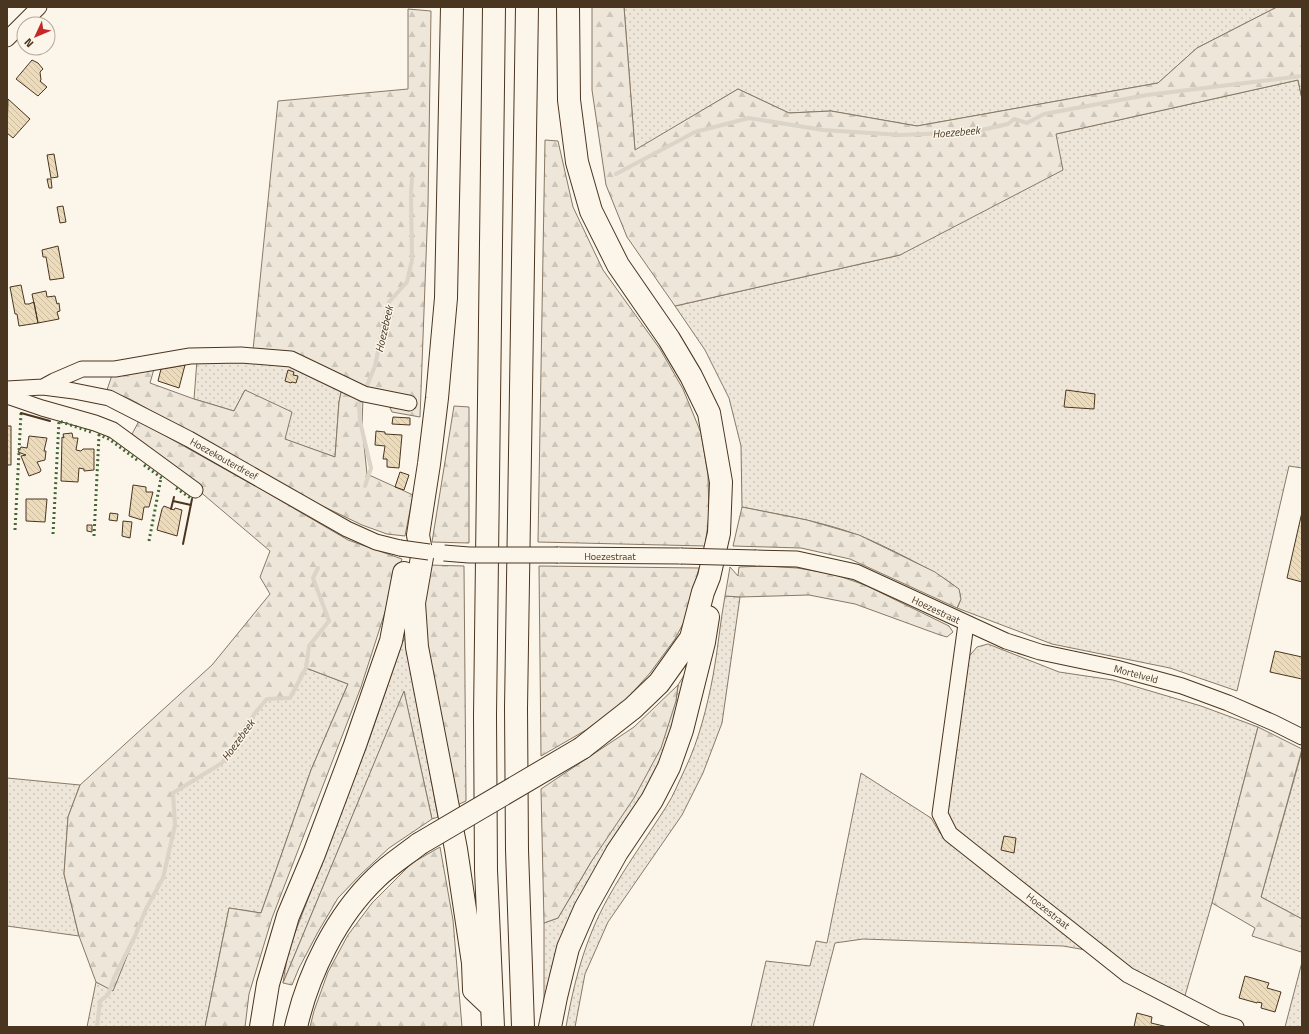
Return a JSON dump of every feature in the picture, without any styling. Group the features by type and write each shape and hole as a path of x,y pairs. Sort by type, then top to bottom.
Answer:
{"highway":[{"path":"452,7 446,298 438,391 429,464 430,547 422,557 414,603 417,647 456,849 473,963 474,990 492,1017"},
{"path":"492,1017 486,870 485,716 494,7"},
{"path":"523,1027 517,850 516,708 526,7"},
{"path":"296,1027 300,1010 312,976 339,924 353,904 376,878 419,844 582,748 633,708 659,683 691,638 703,592 709,576 719,532 721,482 709,413 691,376 669,339 618,265 591,211 577,162 569,100 568,7"},
{"path":"261,1027 268,984 288,916 314,854 358,738 391,641 408,553 430,547"},
{"path":"550,1027 568,948 585,909 617,852 652,800 669,767 682,730 704,642 712,595 709,576"}],"street":[{"path":"7,39 39,7"},
{"name":"Hoezekouterdreef","path":"43,387 82,369 115,369 190,356 241,355 291,359 364,394 409,403"},
{"name":"Hoezekouterdreef","path":"7,389 43,387 109,398 189,439 347,529 376,542 400,548"},
{"path":"7,396 42,408 95,422 113,430 196,490"},
{"name":"Hoezestraat","path":"400,548 430,547 469,555 681,556 797,560 856,572 966,624 940,814 950,834 1128,975 1217,1021 1236,1027"},
{"name":"Mortelveld","path":"966,624 1006,641 1040,652 1116,668 1182,686 1241,708 1302,737"}],"green space":[{"path":"592,7 624,7 635,150 738,89 789,113 831,111 917,126 1158,83 1197,48 1277,7 1302,7 1302,99 1298,80 1056,134 1063,170 900,255 675,306 627,237 606,185 592,90"},
{"path":"624,7 1277,7 1197,48 1158,83 917,126 831,111 789,113 738,89 635,151"},
{"path":"408,9 431,11 428,205 420,417 392,412 384,395 253,350 278,101 408,89"},
{"path":"1298,80 1302,99 1302,468 1289,466 1237,691 1170,668 1052,644 957,608 960,602 959,591 944,578 866,538 815,522 742,507 741,446 729,398 705,350 675,306 900,255 1056,134"},
{"path":"545,140 558,141 573,207 603,270 660,349 683,389 701,433 708,475 709,516 705,546 538,542"},
{"path":"197,360 289,363 342,388 339,402 335,457 284,439 245,390 234,411 194,399"},
{"path":"154,369 150,383 194,399 234,411 245,390 292,412 285,439 335,457 339,402 342,388 363,397 362,425 367,474 413,495 405,536 387,534 362,525 306,498 130,399 107,390 112,375"},
{"path":"454,406 469,407 469,543 432,542"},
{"path":"139,421 348,540 402,559 361,687 272,918 249,994 245,1027 205,1027 229,908 261,913 311,770 348,684 306,668 290,698 267,699 255,713 222,763 173,793 175,825 163,878 146,909 113,991 96,982 79,936 64,874 68,817 80,785 212,665 270,594 260,577 270,551 132,434"},
{"path":"742,507 807,520 859,535 935,572 959,589 961,599 957,608 850,559 801,548 733,546"},
{"path":"428,565 464,566 466,801 455,806 427,645 422,606"},
{"path":"539,566 699,568 687,616 675,639 650,673 624,702 586,730 541,756"},
{"path":"765,566 797,568 833,574 865,585 949,626 953,632 947,637 855,604 809,595 725,596 730,567 738,576 739,567"},
{"path":"725,596 740,597 722,723 703,773 682,815 608,922 585,974 575,1027 566,1027 581,961 600,913 622,875 669,802 694,747 711,688"},
{"path":"405,638 438,817 432,819 404,692 283,983 288,951 370,737"},
{"path":"988,644 1059,672 1113,680 1201,706 1258,727 1212,903 1184,999 1095,945 955,832 948,816 947,808 966,660 977,647"},
{"path":"691,664 675,736 544,1015 544,923 558,918 591,862 676,701 678,685"},
{"path":"306,668 348,684 311,770 261,913 229,908 205,1027 87,1027 96,982 113,990 146,909 163,878 175,825 173,793 222,763 255,713 267,699 290,697"},
{"path":"678,685 676,701 661,748 634,798 591,862 558,918 544,923 541,789 634,727"},
{"path":"404,691 432,819 389,848 338,898 318,932 299,968 292,985 283,983"},
{"path":"1258,727 1302,749 1261,897 1302,919 1301,952 1252,936 1255,928 1212,903"},
{"path":"1302,751 1302,919 1261,897"},
{"path":"861,773 931,818 940,833 1086,950 1063,946 863,939 835,943 813,1027 751,1027 766,961 810,966 816,941 827,943"},
{"path":"7,778 80,785 68,817 64,874 79,936 7,926"},
{"path":"440,847 453,920 462,1027 310,1027 328,972 348,935 372,903 412,863"},
{"path":"1302,962 1302,1027 1285,1027"}],"building":[{"path":"32,60 38,63 43,69 40,72 40,81 47,87 38,96 16,79"},
{"path":"8,99 30,119 13,138 7,133"},
{"path":"54,154 58,177 51,178 47,155"},
{"path":"47,179 51,179 52,188 49,188"},
{"path":"63,206 66,222 60,223 57,207"},
{"path":"58,246 64,278 50,280 46,257 43,257 42,250"},
{"path":"21,285 25,304 34,302 38,323 19,326 10,287"},
{"path":"46,291 47,297 55,296 57,304 59,303 60,311 57,312 59,319 38,323 32,294"},
{"path":"185,365 179,388 158,381 161,369"},
{"path":"288,370 294,372 293,375 298,376 296,383 285,381"},
{"path":"1066,390 1095,394 1094,409 1064,407"},
{"path":"393,417 410,418 410,425 392,424"},
{"path":"7,426 11,426 11,465 7,465"},
{"path":"376,431 385,432 385,434 402,435 399,468 387,467 387,459 383,459 385,446 375,445"},
{"path":"72,433 73,438 78,438 76,450 81,451 83,449 94,449 94,470 84,471 84,469 79,468 78,482 61,481 62,437 64,438 63,434"},
{"path":"29,436 47,438 44,451 46,451 45,460 37,462 41,470 40,472 29,476 21,456 26,455 18,452 21,447 27,448"},
{"path":"400,472 409,475 404,490 395,487"},
{"path":"133,485 146,487 146,492 153,492 149,507 144,507 142,520 129,516"},
{"path":"26,499 47,499 45,522 26,521"},
{"path":"164,506 174,510 175,508 182,510 177,536 157,530"},
{"path":"1302,512 1302,582 1287,578"},
{"path":"110,513 118,514 117,521 109,520"},
{"path":"123,521 132,522 130,538 122,536"},
{"path":"87,525 92,525 92,532 87,531"},
{"path":"1275,651 1302,657 1302,679 1270,672"},
{"path":"1004,836 1016,838 1014,853 1001,850"},
{"path":"1245,976 1269,983 1267,988 1281,992 1275,1012 1261,1008 1262,1003 1239,998"},
{"path":"1137,1013 1152,1017 1151,1023 1168,1027 1134,1027"}],"waterway":[{"name":"Hoezebeek","path":"616,174 695,132 749,118 823,130 901,135 973,132 1008,124 1014,119 1027,123 1044,114 1147,95 1302,76"},
{"name":"Hoezebeek","path":"366,388 375,366 389,302 407,282 412,260 412,178"},
{"name":"Hoezebeek","path":"361,399 359,404 360,421 371,468 365,486"},
{"name":"Hoezebeek","path":"97,1027 100,1001 108,995 114,978 135,936 146,909 163,878 175,825 173,793 222,763 255,713 267,699 290,698 306,668 309,646 329,621 313,578 318,568"}],"hedge":[{"path":"15,530 21,413"},
{"path":"53,534 59,421 91,432"},
{"path":"94,536 99,435 109,439 137,460"},
{"path":"144,465 163,479"},
{"path":"149,541 161,478"},
{"path":"176,488 192,499"}],"wall":[{"path":"21,413 50,421"},
{"path":"171,509 174,497"},
{"path":"183,544 192,499"},
{"path":"173,501 191,505"}]}
